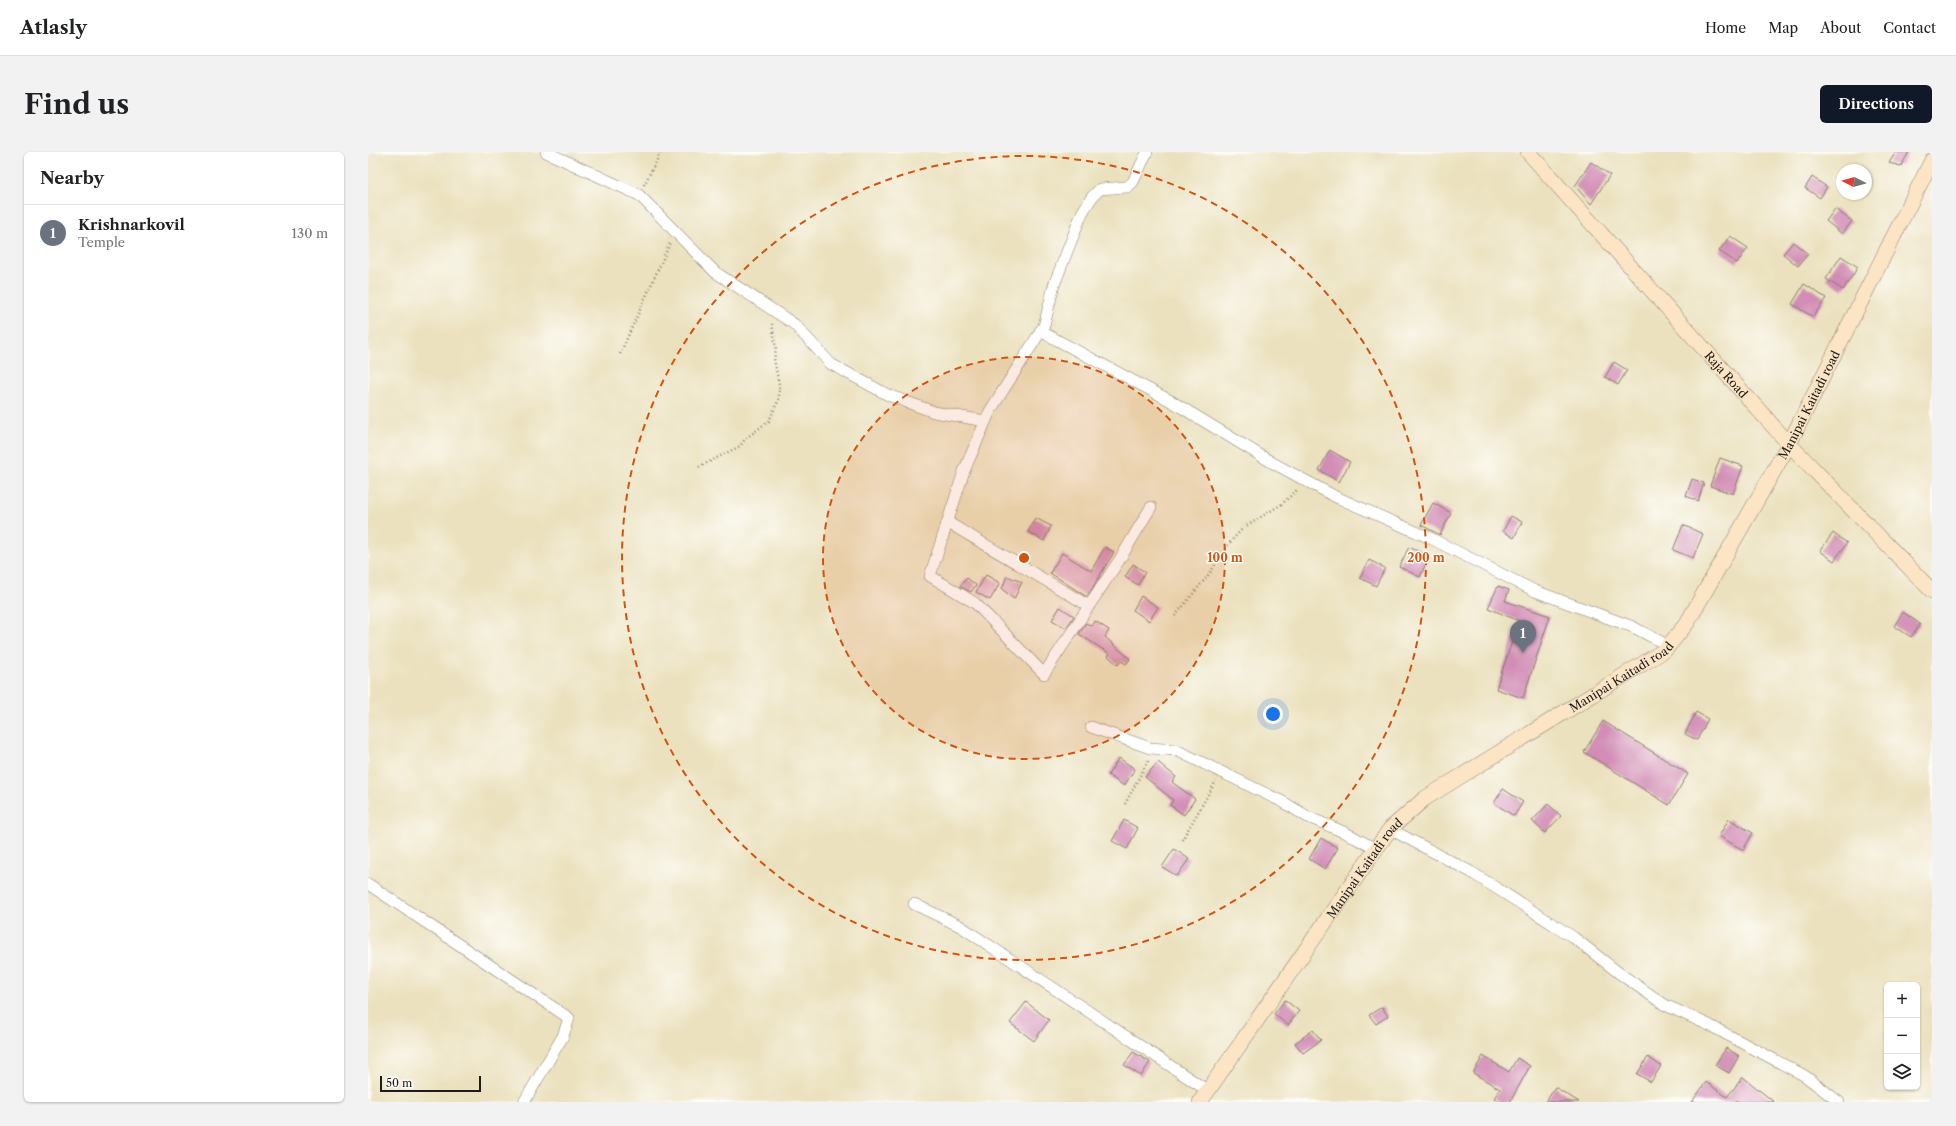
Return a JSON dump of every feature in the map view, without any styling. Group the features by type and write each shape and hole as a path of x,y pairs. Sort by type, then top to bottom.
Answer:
{"main road":[{"name":"Raja Road","path":"1528,152 1789,444 1932,591"},
{"name":"Manipai Kaitadi road","path":"1204,1097 1390,829 1424,799 1670,646 1687,623 1789,444 1932,160"}],"street":[{"path":"546,152 639,195 715,272 772,311 794,324 831,364 888,395 934,412 985,421"},
{"path":"1147,152 1133,182 1127,187 1100,190 1092,197 1082,213 1054,286 1044,326 990,411 964,471 930,576 975,603 1044,674 1120,559 1151,507"},
{"path":"1040,331 1171,402 1273,463 1336,497 1430,538 1535,591 1633,627 1670,646"},
{"path":"947,522 1089,606"},
{"path":"1091,728 1155,748 1176,750 1283,802 1308,817 1346,833 1376,849"},
{"path":"1390,829 1484,880 1573,937 1618,973 1665,1005 1709,1025 1805,1076 1839,1102"},
{"path":"368,884 569,1018 563,1036 524,1102"},
{"path":"914,904 960,926 1204,1097"}],"path":[{"path":"639,195 661,152"},
{"path":"620,354 676,232"},
{"path":"699,467 740,446 745,439 769,421 779,399 779,384 774,359 776,350 772,329 772,311"},
{"path":"1175,616 1210,573 1226,547 1243,528 1282,504 1297,490 1313,485"},
{"path":"1125,804 1155,748"},
{"path":"1182,840 1222,772"}],"building":[{"path":"1896,152 1909,152 1901,166 1889,163"},
{"path":"1591,162 1610,175 1591,204 1575,186"},
{"path":"1812,177 1827,187 1820,198 1805,188"},
{"path":"1835,209 1852,221 1842,234 1826,221"},
{"path":"1730,236 1748,248 1737,263 1719,251"},
{"path":"1793,242 1808,254 1798,266 1783,254"},
{"path":"1841,256 1858,267 1843,290 1826,279"},
{"path":"1804,284 1826,298 1813,317 1792,304"},
{"path":"1614,362 1627,370 1618,385 1605,377"},
{"path":"1330,450 1350,462 1339,482 1319,470"},
{"path":"1720,458 1743,466 1733,494 1710,486"},
{"path":"1692,479 1704,483 1698,501 1686,496"},
{"path":"1433,503 1451,513 1440,535 1421,525"},
{"path":"1511,516 1522,522 1514,538 1503,531"},
{"path":"1035,518 1051,526 1044,541 1028,532"},
{"path":"1683,525 1703,534 1693,558 1673,550"},
{"path":"1833,533 1847,543 1834,561 1820,551"},
{"path":"1105,547 1114,552 1087,597 1050,573 1062,553 1091,571"},
{"path":"1409,547 1429,556 1420,577 1399,567"},
{"path":"1369,560 1385,568 1376,586 1360,578"},
{"path":"1133,564 1145,572 1138,585 1125,577"},
{"path":"986,575 1000,583 990,600 976,592"},
{"path":"1007,576 1022,582 1014,599 1002,589"},
{"path":"967,578 976,585 971,592 960,586"},
{"path":"1498,586 1509,590 1505,601 1550,616 1523,698 1496,689 1519,621 1488,608"},
{"path":"1141,596 1158,607 1149,621 1133,610"},
{"path":"1060,607 1074,616 1066,628 1052,620"},
{"path":"1903,612 1920,624 1911,637 1894,626"},
{"path":"1095,621 1109,630 1105,637 1130,659 1126,664 1121,661 1118,665 1108,656 1110,654 1079,634 1086,623 1092,626"},
{"path":"1696,712 1708,719 1697,740 1685,734"},
{"path":"1603,721 1688,774 1669,805 1584,752"},
{"path":"1119,758 1135,769 1124,786 1108,775"},
{"path":"1158,762 1176,777 1172,782 1195,799 1184,815 1170,805 1173,800 1145,777"},
{"path":"1503,789 1523,802 1514,816 1494,803"},
{"path":"1548,804 1561,816 1545,833 1532,821"},
{"path":"1729,819 1753,833 1743,850 1719,836"},
{"path":"1124,820 1138,828 1127,849 1112,841"},
{"path":"1321,838 1338,848 1325,869 1309,859"},
{"path":"1174,849 1189,859 1177,876 1162,867"},
{"path":"1285,1000 1299,1011 1288,1025 1274,1014"},
{"path":"1026,1002 1049,1020 1034,1041 1010,1023"},
{"path":"1382,1007 1388,1016 1376,1024 1369,1015"},
{"path":"1313,1030 1321,1040 1303,1053 1295,1043"},
{"path":"1726,1048 1739,1056 1729,1073 1715,1065"},
{"path":"1133,1052 1150,1062 1141,1076 1124,1065"},
{"path":"1483,1056 1509,1072 1517,1058 1530,1066 1510,1102 1501,1102 1494,1098 1500,1089 1473,1073"},
{"path":"1648,1057 1661,1066 1651,1082 1637,1074"},
{"path":"1743,1077 1774,1102 1692,1102 1706,1082 1727,1097"},
{"path":"1555,1087 1579,1102 1546,1102"}],"place":[{"name":"Krishnarkovil","path":"1523,653"}]}
